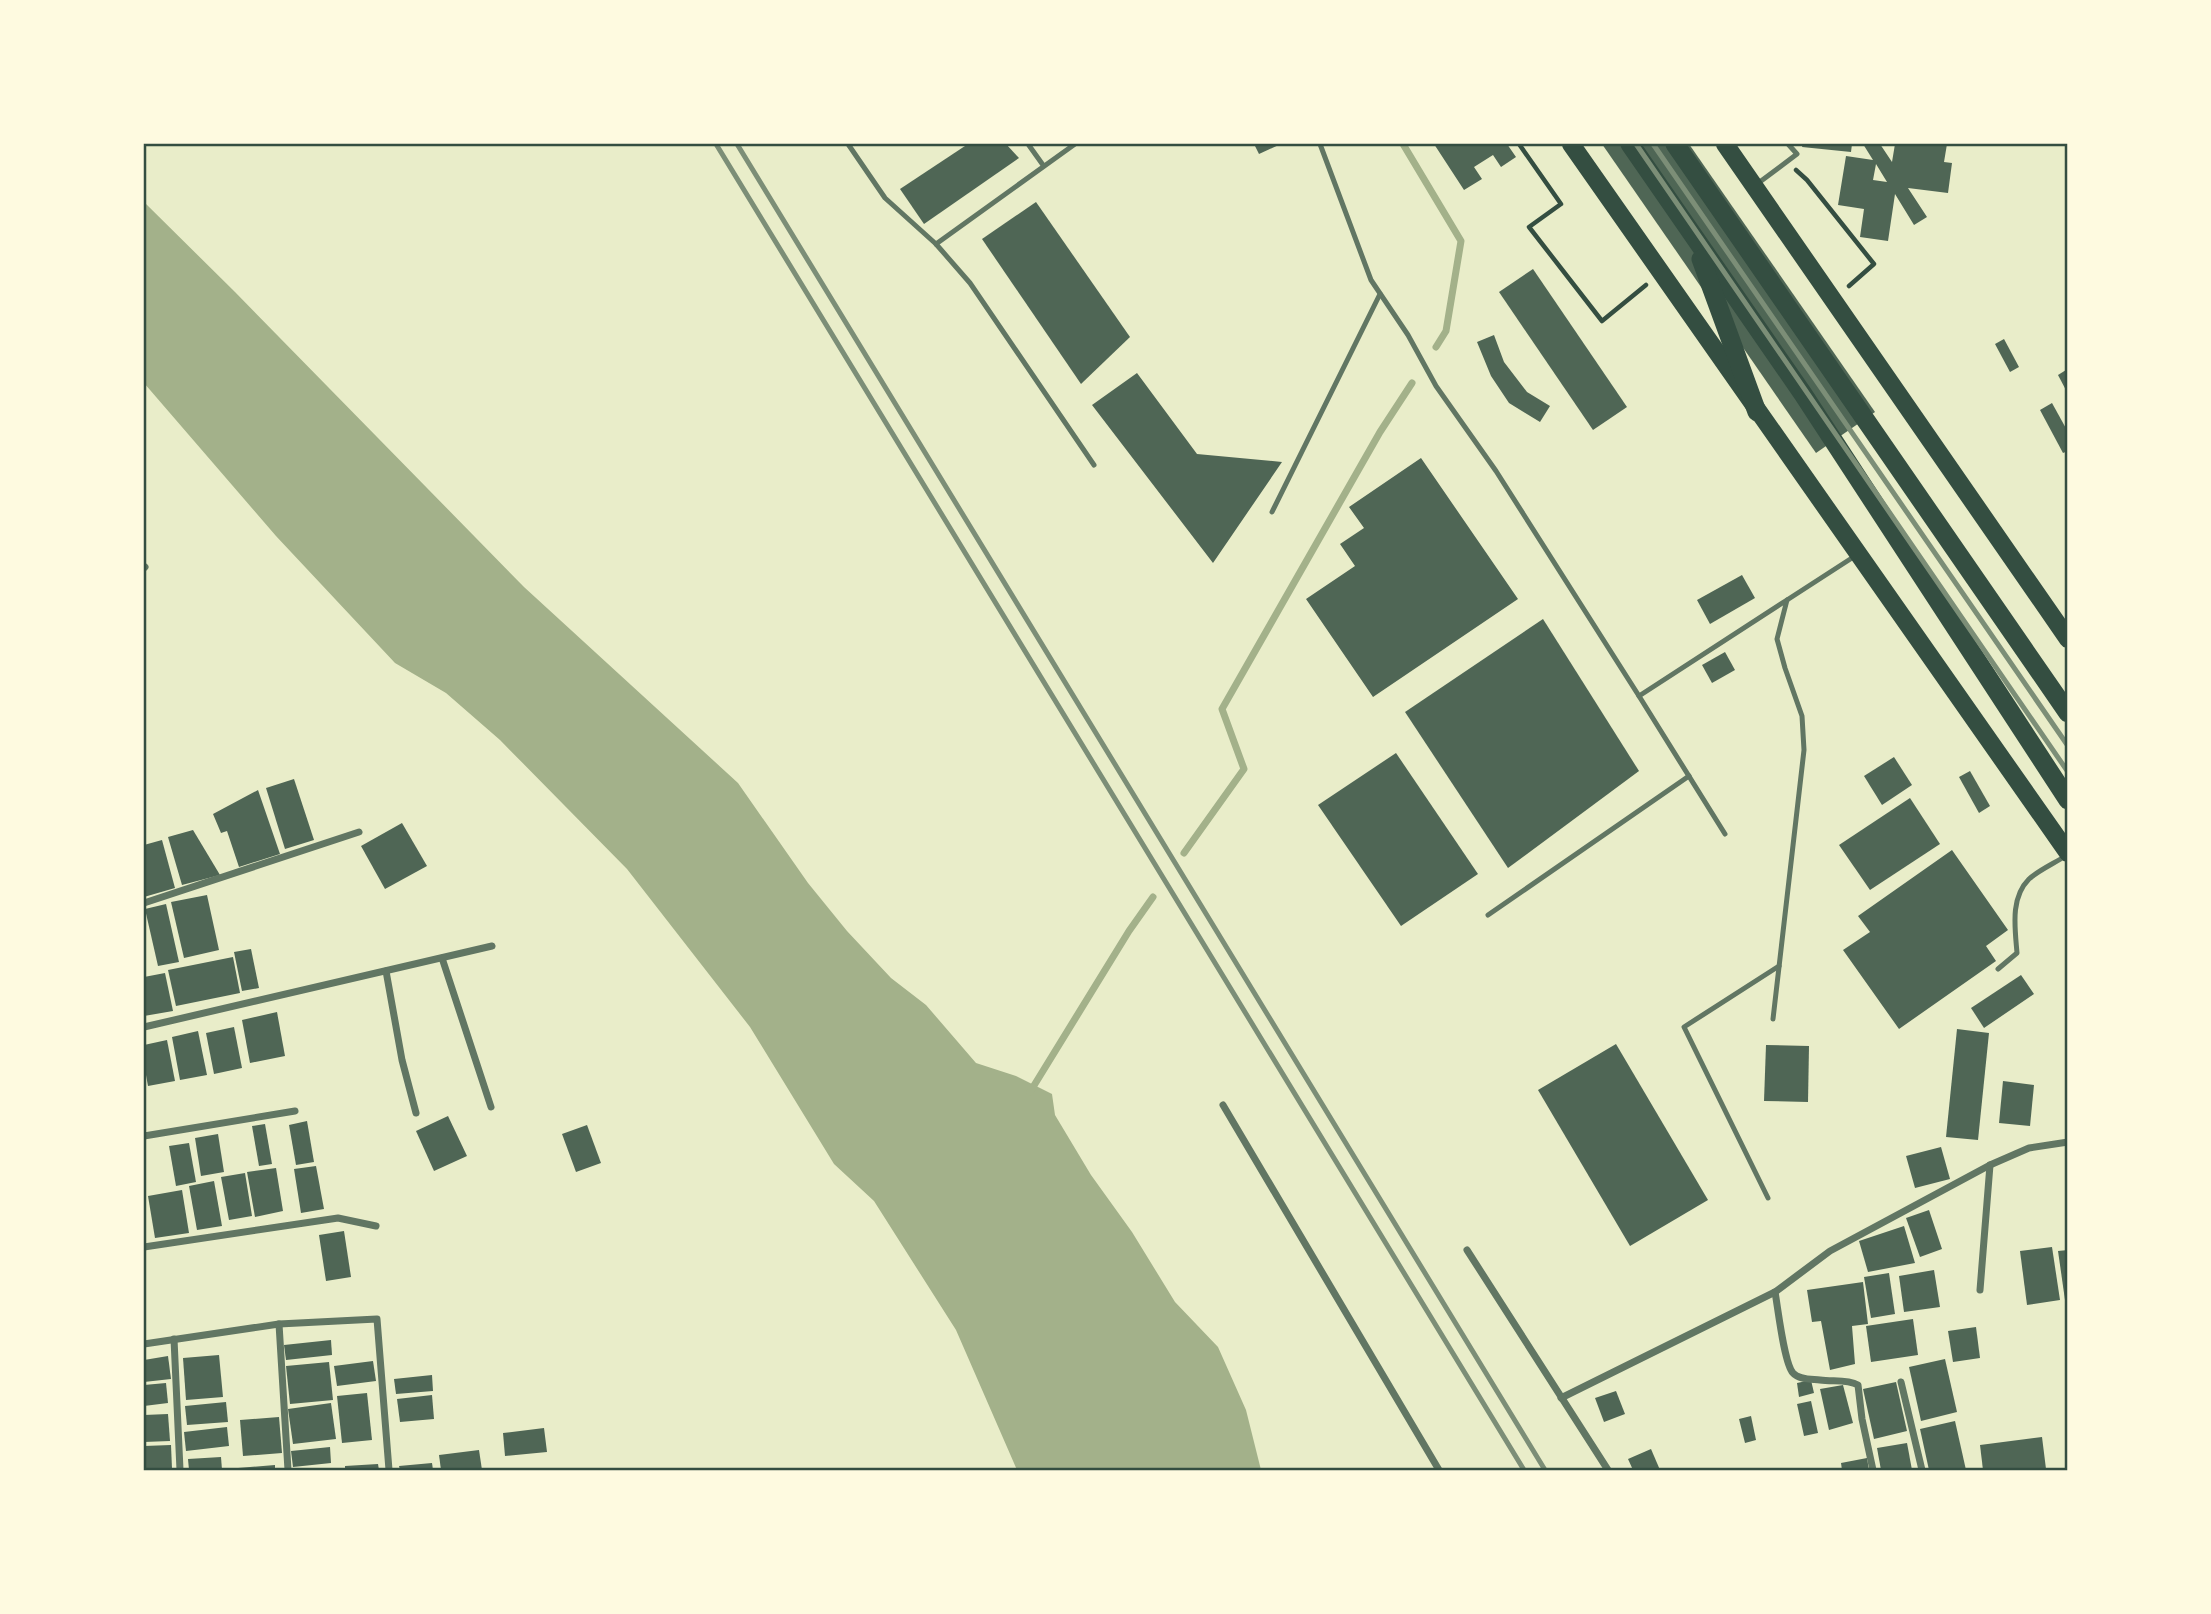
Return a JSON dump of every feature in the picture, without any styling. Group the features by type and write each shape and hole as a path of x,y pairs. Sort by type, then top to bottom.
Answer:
{"highway":[{"path":"1630,144 1802,394 2067,800"},
{"path":"1675,144 2067,713"},
{"path":"1690,231 1757,412"}],"main road":[{"path":"1571,144 2067,854"},
{"path":"1725,144 2067,639"}],"street":[{"path":"144,903 359,832"},
{"path":"144,1027 492,946"},
{"path":"442,958 491,1107"},
{"path":"386,971 402,1060 416,1113"},
{"path":"1223,1105 1439,1471"},
{"path":"144,1136 295,1111"},
{"path":"1561,1398 1775,1292 1830,1251 1990,1166 2029,1148 2067,1142"},
{"path":"1980,1290 1990,1166"},
{"path":"144,1247 338,1218 376,1226"},
{"path":"1467,1250 1608,1471"},
{"path":"1775,1292 1792,1373 1797,1377 1853,1382 1858,1385 1873,1471"},
{"path":"144,1344 279,1324 377,1320 389,1471"},
{"path":"279,1324 288,1471"},
{"path":"174,1339 180,1471"},
{"path":"1901,1382 1922,1471"}],"lane":[{"path":"848,144 885,198 936,244 970,283 1094,465"},
{"path":"1028,144 1043,165"},
{"path":"936,244 1075,144"},
{"path":"1321,144 1371,280 1436,386 1496,471 1640,696 1725,834"},
{"path":"1755,186 1797,155 1788,144"},
{"path":"1272,512 1380,293"},
{"path":"1640,696 1857,555"},
{"path":"1773,1019 1804,750 1802,716 1777,639 1787,600"},
{"path":"1488,915 1689,776"},
{"path":"1998,969 2017,953 2014,921 2019,894 2029,879 2067,854"},
{"path":"1768,1198 1684,1027 1779,966"}],"path":[{"path":"1519,144 1561,204 1529,227 1602,321 1661,273"},
{"path":"1787,162 1807,180 1874,264 1833,300"}],"shaded area":[{"path":"144,202 524,587 738,783 808,883 847,931 891,978 926,1005 976,1063 1016,1076 1052,1094 1055,1115 1091,1175 1132,1232 1175,1302 1218,1347 1246,1410 1261,1470 1017,1470 956,1330 874,1201 834,1164 750,1027 627,869 500,740 446,693 395,663 276,536 144,383"}],"building":[{"path":"968,144 1006,144 1019,158 924,224 900,189"},
{"path":"1254,144 1281,144 1259,154"},
{"path":"1434,144 1507,144 1516,157 1501,167 1493,155 1474,167 1482,179 1464,190"},
{"path":"1602,144 1689,144 1875,412 1816,453"},
{"path":"1803,144 1852,144 1851,152 1802,147"},
{"path":"1863,144 1880,144 1892,162 1895,144 1947,144 1944,162 1952,163 1948,193 1908,188 1927,217 1914,225 1895,194 1888,241 1860,237 1864,209 1838,205 1846,156 1873,160","holes":["1876,164 1887,182 1873,180"]},
{"path":"1036,202 1130,337 1081,384 982,239"},
{"path":"1533,269 1627,407 1593,430 1499,292"},
{"path":"1494,335 1504,362 1527,392 1550,406 1540,422 1509,403 1491,376 1477,342"},
{"path":"2004,339 2019,367 2010,372 1995,344"},
{"path":"2066,370 2068,372 2068,394 2058,375"},
{"path":"1137,373 1197,454 1282,462 1213,563 1092,405"},
{"path":"2052,403 2068,432 2068,451 2063,453 2040,410"},
{"path":"1421,458 1518,599 1373,697 1306,599 1355,566 1340,544 1364,528 1349,507"},
{"path":"1742,575 1755,598 1710,624 1697,600"},
{"path":"1543,619 1639,771 1508,868 1405,712"},
{"path":"1725,652 1735,670 1712,683 1702,665"},
{"path":"1396,753 1478,874 1401,926 1318,805"},
{"path":"1894,757 1912,785 1882,805 1864,776"},
{"path":"1970,771 1990,806 1979,813 1959,777"},
{"path":"294,779 314,840 285,849 266,788"},
{"path":"258,790 280,854 239,867 227,831 221,833 213,814"},
{"path":"1910,798 1940,844 1870,890 1839,845"},
{"path":"402,823 427,866 385,889 361,846"},
{"path":"193,830 220,875 182,885 168,837"},
{"path":"162,840 175,888 144,897 144,845"},
{"path":"1952,850 2008,930 1986,946 1996,961 1899,1029 1843,950 1870,932 1858,916"},
{"path":"207,895 219,950 184,958 171,902"},
{"path":"166,904 179,962 158,966 145,909"},
{"path":"251,949 259,988 242,991 234,952"},
{"path":"233,957 240,993 176,1006 168,970"},
{"path":"165,973 173,1011 144,1016 144,977"},
{"path":"2021,975 2034,994 1984,1028 1971,1008"},
{"path":"277,1012 285,1056 250,1063 242,1020"},
{"path":"234,1027 242,1068 214,1074 206,1033"},
{"path":"1957,1029 1989,1033 1978,1140 1946,1137"},
{"path":"198,1031 207,1075 180,1080 172,1037"},
{"path":"167,1040 175,1081 148,1086 144,1045"},
{"path":"1616,1044 1708,1200 1630,1246 1538,1090"},
{"path":"1766,1045 1809,1046 1808,1102 1764,1101"},
{"path":"2003,1081 2034,1085 2030,1126 1999,1123"},
{"path":"448,1116 467,1156 434,1171 416,1131"},
{"path":"307,1121 314,1162 296,1165 289,1125"},
{"path":"265,1124 272,1164 259,1166 252,1126"},
{"path":"587,1125 601,1163 576,1172 562,1134"},
{"path":"218,1134 224,1172 201,1176 195,1138"},
{"path":"189,1143 196,1182 176,1186 169,1146"},
{"path":"1941,1147 1950,1179 1915,1188 1906,1156"},
{"path":"316,1166 324,1209 301,1213 294,1169"},
{"path":"276,1168 283,1211 255,1217 247,1172"},
{"path":"245,1173 252,1216 229,1220 221,1177"},
{"path":"214,1181 222,1226 197,1230 189,1186"},
{"path":"182,1190 189,1233 155,1238 148,1196"},
{"path":"1929,1210 1942,1249 1920,1257 1906,1218"},
{"path":"1904,1226 1915,1263 1868,1272 1859,1241"},
{"path":"344,1231 351,1277 326,1281 319,1235"},
{"path":"2052,1247 2060,1300 2027,1305 2020,1251"},
{"path":"2068,1250 2068,1307 2066,1307 2058,1251"},
{"path":"1934,1270 1940,1307 1904,1312 1899,1276"},
{"path":"1889,1273 1895,1314 1871,1318 1864,1277"},
{"path":"1863,1282 1868,1324 1852,1326 1855,1364 1830,1370 1821,1321 1812,1322 1807,1290"},
{"path":"1913,1319 1918,1355 1871,1362 1866,1326"},
{"path":"1976,1327 1980,1358 1953,1362 1948,1331"},
{"path":"331,1340 332,1355 286,1360 284,1345"},
{"path":"219,1355 223,1397 186,1400 183,1358"},
{"path":"168,1356 171,1379 144,1382 144,1360"},
{"path":"1945,1359 1957,1412 1921,1421 1909,1367"},
{"path":"373,1361 376,1381 337,1386 334,1366"},
{"path":"329,1362 333,1400 290,1404 286,1366"},
{"path":"432,1375 433,1391 396,1394 394,1379"},
{"path":"1811,1380 1814,1393 1799,1397 1797,1383"},
{"path":"1896,1382 1907,1431 1874,1439 1863,1389"},
{"path":"166,1383 168,1403 144,1406 144,1385"},
{"path":"1843,1385 1853,1423 1829,1430 1820,1389"},
{"path":"1616,1391 1625,1414 1604,1422 1595,1398"},
{"path":"367,1393 372,1440 342,1443 337,1396"},
{"path":"432,1395 434,1419 400,1422 397,1399"},
{"path":"1811,1401 1818,1433 1804,1436 1797,1404"},
{"path":"226,1402 228,1422 187,1425 185,1406"},
{"path":"331,1403 336,1439 293,1444 288,1409"},
{"path":"168,1414 170,1441 144,1442 144,1415"},
{"path":"1751,1416 1756,1440 1745,1443 1739,1419"},
{"path":"279,1417 282,1453 243,1456 240,1420"},
{"path":"1955,1421 1966,1470 1929,1470 1920,1429"},
{"path":"227,1427 229,1446 186,1451 184,1432"},
{"path":"544,1428 547,1452 505,1456 503,1433"},
{"path":"2042,1437 2046,1469 1983,1470 1980,1445"},
{"path":"1907,1443 1912,1470 1881,1470 1877,1448"},
{"path":"171,1445 172,1469 144,1470 144,1446"},
{"path":"330,1447 331,1463 293,1467 291,1451"},
{"path":"1651,1449 1660,1470 1633,1470 1628,1459"},
{"path":"479,1450 482,1470 441,1470 439,1455"},
{"path":"221,1457 222,1470 189,1470 188,1459"},
{"path":"1867,1458 1869,1470 1842,1470 1841,1463"},
{"path":"432,1463 433,1470 400,1470 399,1466"},
{"path":"378,1464 379,1470 345,1470 345,1466"},
{"path":"275,1465 275,1470 238,1470 238,1468"}],"waterway":[{"path":"1403,144 1461,241 1446,331 1436,347"},
{"path":"1184,853 1244,769 1222,709 1380,432 1412,383"},
{"path":"1030,1092 1129,931 1153,897"}],"railway":[{"path":"716,144 1524,1470"},
{"path":"737,144 1545,1470"},
{"path":"1636,144 2068,772"},
{"path":"1653,144 2068,746"}]}
